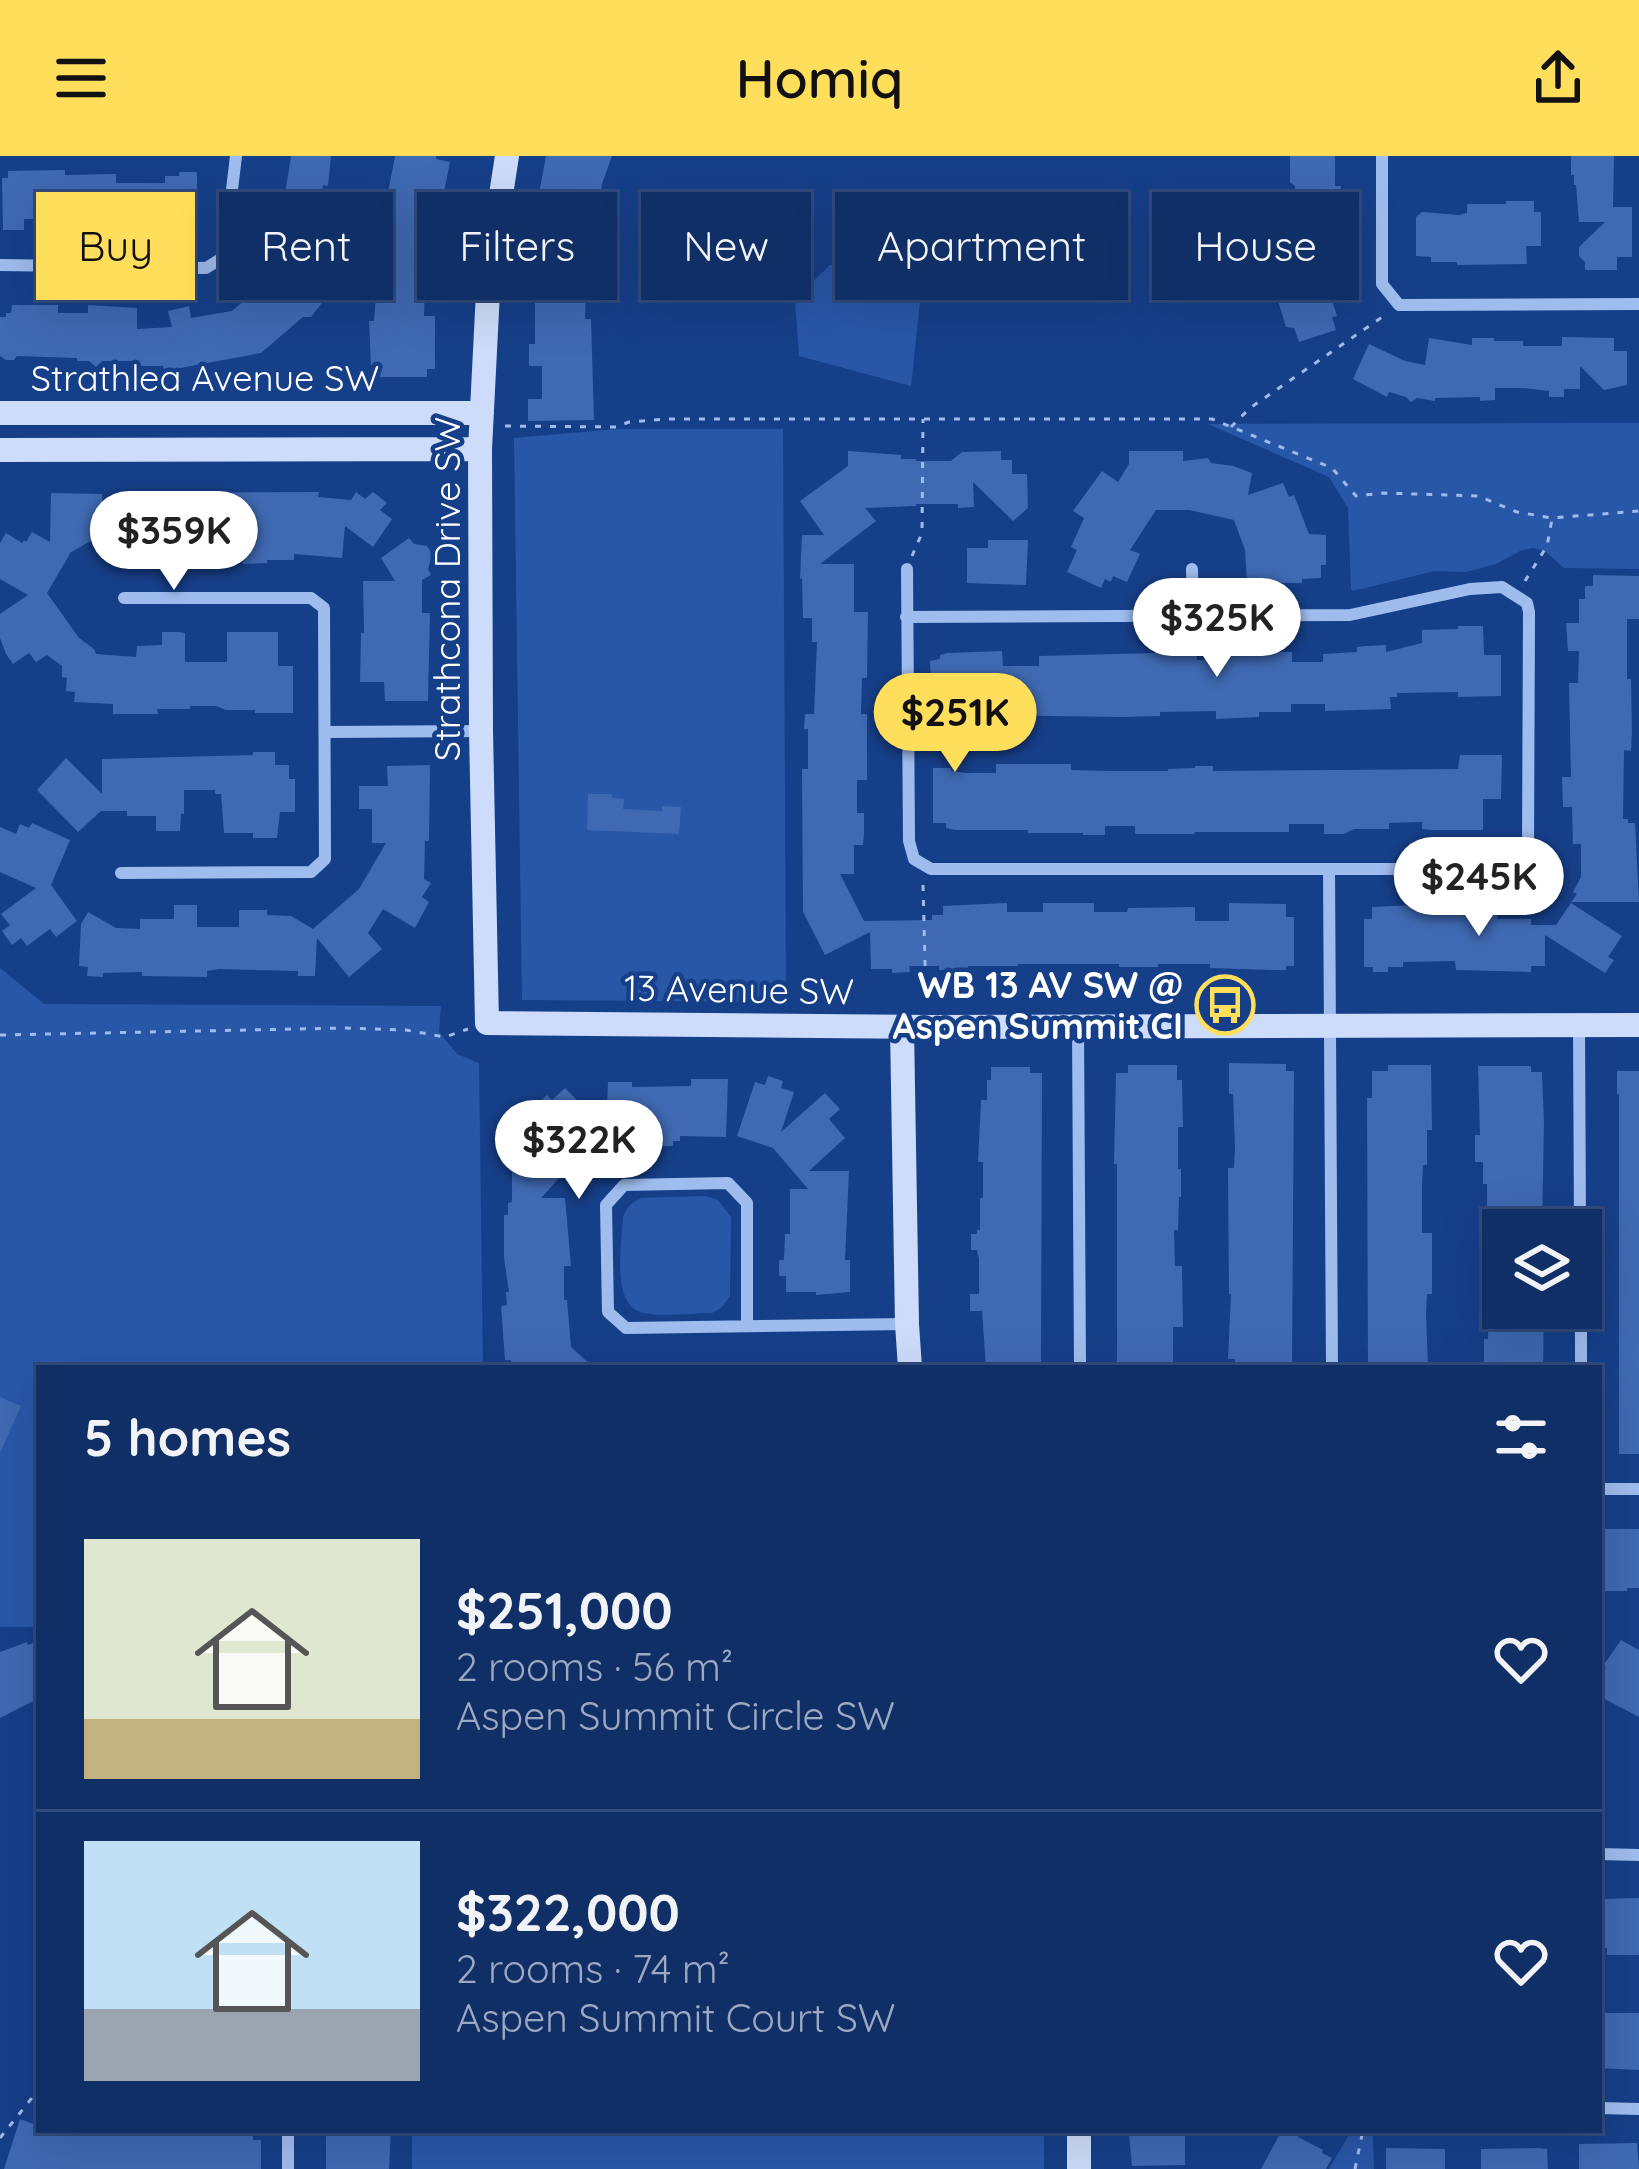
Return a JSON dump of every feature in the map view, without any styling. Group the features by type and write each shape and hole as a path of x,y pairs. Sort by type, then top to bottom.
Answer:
{"street":[{"path":"0,265 206,268 224,257 236,156"},
{"name":"Strathcona Drive SW","path":"487,1023 481,429 489,272 507,156"},
{"path":"1382,156 1382,284 1399,305 1639,304"},
{"name":"Strathlea Avenue SW","path":"0,413 481,429"},
{"name":"Strathlea Avenue SW","path":"0,450 481,429"},
{"path":"907,569 907,617 909,842 914,859 931,869 1507,869 1525,856 1529,612 1527,603 1502,587 1470,589 1350,615 907,617"},
{"path":"1192,569 1193,616"},
{"path":"122,873 311,872 326,859 324,608 311,598 124,598"},
{"path":"326,733 481,731"},
{"path":"1329,870 1332,1365"},
{"name":"13 Avenue SW","path":"487,1023 1639,1025"},
{"path":"1580,1025 1580,1209"},
{"path":"902,1027 910,1365"},
{"path":"1078,1027 1080,1365"},
{"path":"747,1326 747,1203 728,1183 624,1184 606,1205 608,1312 626,1328 907,1324"},
{"path":"1581,1329 1581,1365"},
{"path":"1602,1489 1639,1489"},
{"path":"1602,1854 1639,1855"},
{"path":"1602,2108 1639,2109"},
{"path":"288,2133 288,2169"},
{"path":"1078,2133 1079,2169"}],"path":[{"path":"1231,428 1250,408 1399,305"},
{"path":"481,429 616,427 668,419 1211,419 1332,468 1356,496 1478,496 1516,512 1552,518 1639,511"},
{"path":"907,569 922,533 923,419"},
{"path":"1517,595 1546,547 1552,518"},
{"path":"922,864 930,1027"},
{"path":"0,1035 346,1028 445,1037 487,1023"},
{"path":"0,2138 36,2093"},
{"path":"1355,2169 1362,2133"}],"shaded area":[{"path":"835,265 835,300 920,300 911,386 799,356 795,300 811,300 811,283"},
{"path":"1639,423 1639,569 1564,568 1545,551 1533,548 1466,572 1434,571 1353,591 1348,508 1329,477 1208,424"},
{"path":"617,429 783,429 786,1002 522,1000 514,438"},
{"path":"0,968 44,1004 441,1006 439,1032 457,1054 479,1063 483,1365 36,1365 36,1627 0,1627"},
{"path":"705,1196 718,1200 731,1217 730,1296 712,1313 661,1315 633,1308 620,1272 626,1210 642,1198"},
{"path":"412,2133 1044,2133 1044,2169 412,2169"},
{"path":"1350,2133 1373,2136 1374,2169 1329,2169"}],"building":[{"path":"291,156 331,156 328,186 323,185 322,192 285,192"},
{"path":"395,156 436,156 450,162 444,192 417,192 417,300 425,300 424,316 435,316 435,369 427,369 427,377 379,377 379,367 371,365 369,321 374,321 376,300 393,300 393,192 388,192"},
{"path":"546,156 612,156 601,192 539,192"},
{"path":"1290,156 1335,156 1335,186 1341,186 1341,192 1295,192"},
{"path":"1571,156 1614,156 1613,207 1632,207 1632,257 1617,257 1617,270 1585,270 1579,256 1579,247 1605,222 1579,222"},
{"path":"8,171 116,174 116,183 165,183 165,176 197,172 197,213 195,192 36,192 36,219 24,219 24,230 3,230 2,178 8,178"},
{"path":"1534,201 1534,212 1541,212 1541,246 1526,246 1527,264 1457,265 1416,256 1416,217 1422,212 1459,215 1467,213 1467,204"},
{"path":"245,300 324,300 311,317 303,317 261,353 164,371 163,366 132,366 132,361 102,361 96,367 77,358 17,356 6,360 0,356 0,317 11,313 12,305 58,305 58,313 88,313 88,305 137,308 137,329 172,327 168,311 189,306 191,318 232,311"},
{"path":"535,300 586,300 585,319 591,319 594,420 528,421 528,399 542,399 542,366 529,366 529,344 535,344"},
{"path":"1278,300 1332,300 1336,330 1299,342 1294,328 1286,327"},
{"path":"1562,337 1614,338 1614,351 1627,351 1627,385 1604,390 1580,366 1580,389 1564,389 1564,397 1549,397 1549,391 1495,388 1495,400 1417,398 1411,402 1389,392 1387,397 1353,379 1369,344 1425,365 1429,338 1472,345 1472,338 1494,338 1523,341 1523,346 1562,346"},
{"path":"848,451 951,461 962,452 1001,451 1001,460 1012,460 1012,474 1027,474 1028,508 1013,521 973,482 974,507 865,508 876,521 820,564 854,564 854,612 868,612 861,714 867,714 867,780 857,780 857,813 864,813 863,845 854,845 854,874 840,874 864,921 932,920 932,915 943,915 943,906 1007,903 1007,912 1043,912 1043,903 1094,903 1094,912 1195,907 1195,921 1229,921 1229,903 1286,904 1286,917 1294,917 1294,966 1271,970 1210,968 1210,964 1018,964 958,970 909,966 910,972 892,973 892,969 871,969 870,932 825,955 803,912 802,769 808,769 808,729 804,729 805,714 814,714 817,642 812,642 812,618 803,618 800,579 802,535 824,535 800,501 848,466"},
{"path":"1129,451 1183,451 1183,461 1208,458 1211,463 1252,473 1248,495 1283,483 1289,497 1294,495 1309,534 1326,535 1321,578 1302,579 1302,583 1247,583 1245,550 1234,520 1189,510 1156,510 1130,550 1140,554 1127,582 1113,576 1101,588 1067,572 1077,550 1071,547 1084,518 1073,511 1102,471 1118,482 1129,464"},
{"path":"319,492 318,497 351,500 356,492 365,499 373,492 387,503 380,510 392,519 373,547 345,526 342,558 294,554 294,560 243,564 242,535 198,535 197,563 174,563 174,559 149,556 149,530 111,529 111,542 91,541 71,552 47,593 96,654 136,657 137,646 162,645 162,632 179,632 185,633 185,662 227,662 227,632 278,632 278,666 293,666 293,713 190,706 157,709 158,714 113,714 113,704 74,702 75,692 66,691 62,666 47,655 36,662 29,653 13,664 6,654 0,614 28,595 0,579 0,543 6,533 26,542 32,532 50,542 51,493 102,494 103,511 132,512 132,493"},
{"path":"409,538 427,546 432,554 431,575 422,580 422,613 430,613 428,701 385,701 384,682 360,682 363,581 395,581 381,558"},
{"path":"988,540 1028,540 1026,585 967,583 967,548 988,548"},
{"path":"1593,575 1639,576 1639,619 1627,619 1632,731 1631,751 1624,750 1623,819 1635,823 1639,902 1571,902 1581,877 1581,844 1573,844 1572,807 1563,807 1562,777 1571,777 1569,683 1578,683 1579,651 1568,651 1566,623 1579,623 1579,599 1585,599 1585,586 1593,586"},
{"path":"1483,626 1484,655 1501,655 1501,696 1397,693 1390,697 1391,709 1325,711 1325,704 1291,704 1291,712 1216,719 1216,711 1123,717 980,715 980,710 954,710 954,703 936,704 936,692 931,692 930,661 947,653 1002,651 1003,666 1039,666 1039,656 1197,654 1197,660 1228,659 1228,653 1238,651 1292,652 1292,662 1323,662 1323,654 1386,645 1386,652 1422,643 1422,630"},
{"path":"275,752 275,765 289,765 289,779 295,779 295,812 280,812 277,838 224,833 221,794 215,790 184,790 180,831 156,831 156,816 101,811 78,832 37,790 66,758 102,794 102,759"},
{"path":"1460,755 1502,755 1501,799 1483,799 1483,830 1422,829 1422,822 1389,823 1389,829 1354,829 1344,834 1324,834 1324,824 1289,824 1289,832 1135,834 1135,826 1105,826 1105,835 1083,835 955,830 946,828 946,823 933,823 933,768 966,773 996,773 996,764 1071,764 1071,770 1108,771 1195,766 1213,766 1213,771 1458,769"},
{"path":"430,765 424,879 431,883 422,897 429,902 415,928 383,909 368,933 382,949 349,977 317,938 315,976 298,976 298,971 219,969 207,971 207,977 142,976 142,972 103,973 103,977 87,976 88,967 79,966 81,924 88,912 116,928 140,929 140,919 174,919 174,905 197,905 197,927 239,927 239,910 267,910 267,915 291,916 313,929 359,889 386,843 372,843 372,809 359,809 359,786 388,786 387,766"},
{"path":"588,794 624,799 623,809 681,807 679,834 587,830"},
{"path":"32,823 70,840 51,885 77,921 56,937 50,929 27,946 21,938 12,945 2,931 10,925 1,914 36,888 0,872 0,827 16,834 20,824 29,828"},
{"path":"1571,903 1622,936 1608,957 1614,960 1605,973 1545,935 1545,966 1531,966 1531,972 1456,970 1455,961 1403,962 1403,967 1388,967 1388,972 1364,967 1364,919 1372,919 1372,907 1436,904 1436,911 1497,909 1497,919 1556,925"},
{"path":"1229,1063 1286,1064 1286,1071 1294,1071 1292,1365 1235,1365 1235,1359 1228,1359 1228,1168 1234,1168 1235,1147 1233,1094 1229,1094"},
{"path":"1128,1065 1177,1065 1177,1080 1182,1080 1181,1197 1178,1230 1174,1230 1175,1266 1182,1266 1183,1327 1173,1327 1173,1365 1117,1365 1116,1073 1128,1073"},
{"path":"1388,1065 1431,1065 1432,1130 1427,1130 1422,1185 1422,1233 1432,1233 1428,1365 1368,1365 1367,1098 1372,1098 1372,1071 1388,1071"},
{"path":"1478,1066 1531,1066 1531,1072 1542,1072 1542,1209 1487,1209 1483,1162 1475,1162 1475,1135 1480,1135"},
{"path":"991,1067 1030,1067 1030,1073 1042,1073 1041,1365 986,1365 982,1311 970,1311 970,1294 979,1294 979,1259 977,1250 971,1250 971,1234 980,1230 983,1198 983,1162 978,1162 981,1100 987,1100 987,1080 991,1080"},
{"path":"1617,1071 1639,1071 1639,1454 1619,1454"},
{"path":"768,1076 783,1081 781,1088 794,1092 781,1132 825,1093 840,1109 829,1119 845,1138 809,1171 849,1171 845,1260 850,1260 850,1292 786,1292 786,1276 779,1276 785,1234 790,1234 790,1189 808,1189 773,1148 737,1136 755,1082 765,1085"},
{"path":"691,1079 728,1079 726,1137 680,1136 673,1146 650,1146 650,1142 621,1141 621,1136 597,1136 541,1198 565,1198 571,1266 564,1266 564,1300 571,1347 591,1365 512,1365 511,1360 505,1360 501,1306 507,1305 509,1292 504,1215 512,1202 512,1172 502,1163 520,1142 526,1147 548,1122 535,1107 547,1095 552,1100 565,1088 606,1129 608,1082 632,1082 632,1087 691,1086"},
{"path":"1488,1329 1544,1329 1543,1365 1484,1365 1484,1339 1488,1339"},
{"path":"0,1397 21,1406 0,1453"},
{"path":"1603,1529 1639,1529 1639,1588 1602,1591"},
{"path":"1621,1640 1639,1650 1639,1717 1602,1698 1603,1666"},
{"path":"36,1642 36,1700 0,1718 0,1652"},
{"path":"1639,1898 1639,1955 1607,1955 1607,1948 1602,1948 1602,1899"},
{"path":"1602,2013 1639,2013 1639,2070 1602,2068"},
{"path":"20,2119 36,2125 36,2133 253,2133 253,2140 261,2140 261,2169 4,2169"},
{"path":"326,2133 391,2133 389,2169 326,2169"},
{"path":"1185,2133 1185,2165 1132,2166 1129,2135"},
{"path":"1280,2133 1297,2133 1332,2158 1326,2169 1261,2169"},
{"path":"1637,2143 1639,2169 1579,2169 1579,2144"},
{"path":"1386,2148 1445,2149 1445,2169 1386,2169"},
{"path":"1481,2149 1547,2149 1548,2169 1481,2169"}],"place":[{"name":"WB 13 AV SW @ Aspen Summit CI","path":"1225,1005"}]}
